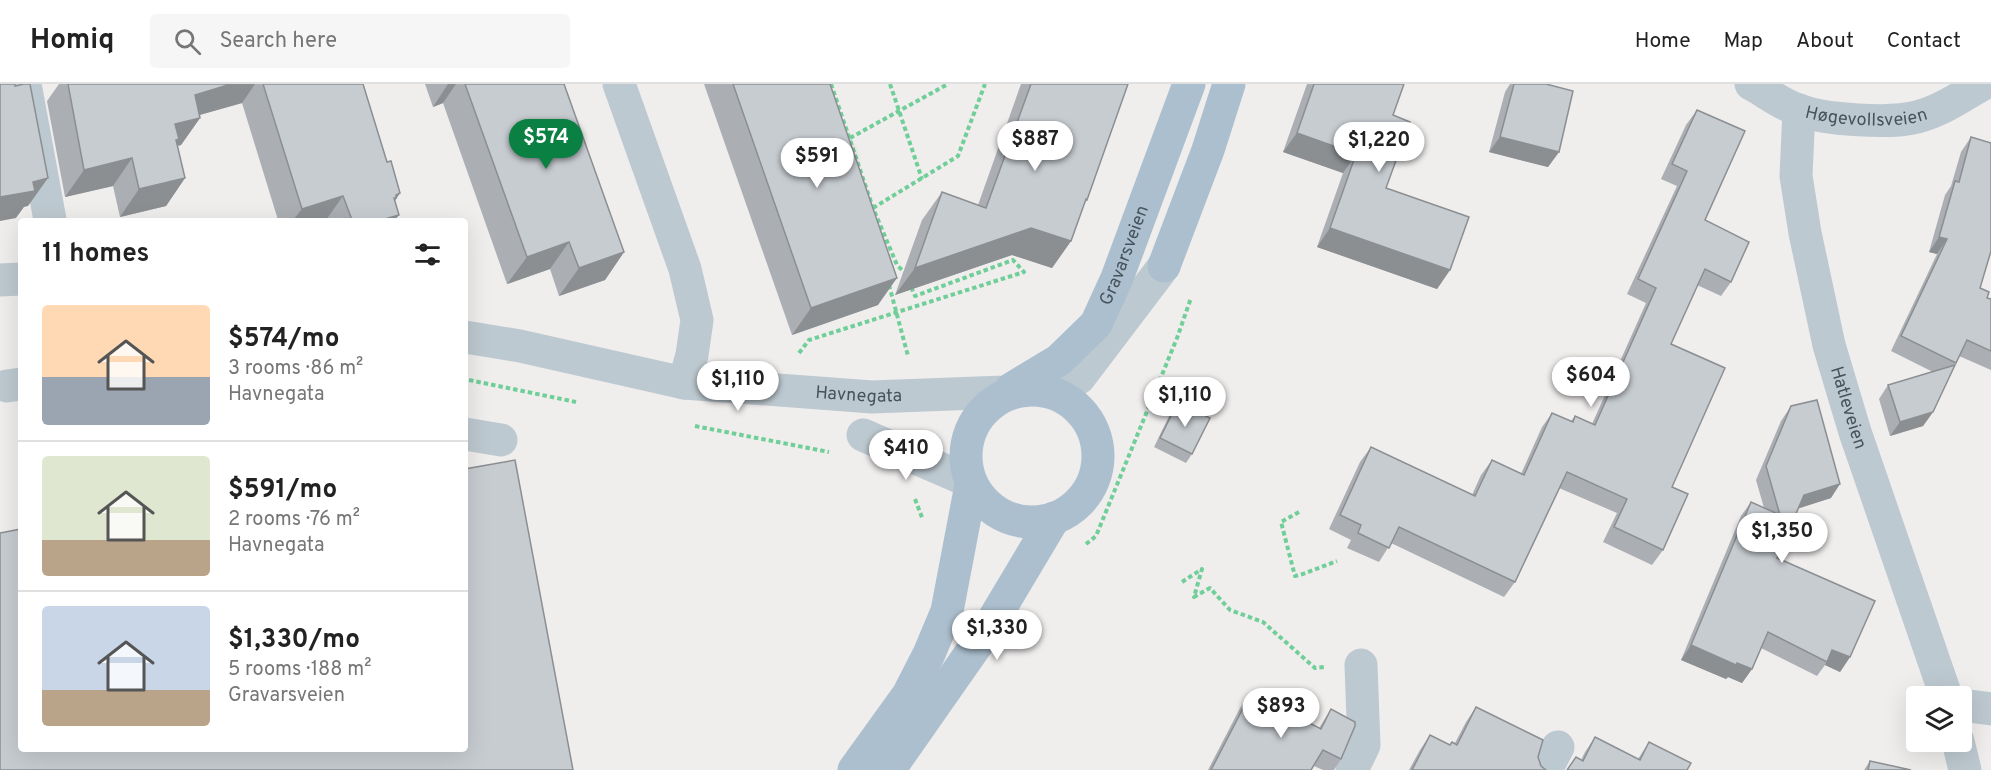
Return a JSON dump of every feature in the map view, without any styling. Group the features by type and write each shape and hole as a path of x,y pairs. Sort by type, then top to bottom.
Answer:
{"main road":[{"name":"Gravarsveien","path":"1010,390 1059,360 1095,324 1117,278 1189,84"},
{"path":"1164,266 1208,150 1229,84"},
{"path":"1050,389 1068,397 1084,411 1094,428 1099,448 1098,471 1089,491 1073,508 1054,518 1035,522 1016,520 998,513 982,501 970,483 964,461 966,440 973,420 987,404 1050,389"},
{"path":"854,770 908,695 943,622 947,611 970,483"},
{"path":"889,770 990,627 1054,518"}],"street":[{"path":"25,84 50,218"},
{"path":"619,84 685,269 697,320 692,355 684,383"},
{"name":"Høgevollsveien","path":"1751,84 1799,110 1829,117 1872,120 1917,117 1952,103 1983,84"},
{"name":"Hatleveien","path":"1799,110 1796,176 1805,233 1829,345 1855,432 1943,686"},
{"name":"Havnegata","path":"468,337 520,346 684,383 872,397 1004,392 1079,378 1164,266"},
{"path":"0,279 18,279"},
{"path":"468,434 501,440"},
{"path":"863,435 970,483"},
{"path":"1352,770 1364,745 1361,665"},
{"path":"1972,706 1991,709"},
{"path":"1961,752 1965,770"}],"path":[{"path":"795,357 809,340 1024,272 1013,260 915,296 905,272 897,266 873,208 831,84"},
{"path":"890,84 922,179"},
{"path":"850,138 948,84"},
{"path":"873,208 958,156 985,84"},
{"path":"893,276 897,266"},
{"path":"888,280 910,363"},
{"path":"1082,549 1096,536 1177,338 1192,294"},
{"path":"468,380 581,403"},
{"path":"686,424 837,454"},
{"path":"912,492 923,520 923,531"},
{"path":"1299,512 1281,522 1294,576 1337,561"},
{"path":"1182,582 1202,569 1194,597 1210,588 1230,610 1263,622 1315,668 1361,665"}],"building":[{"path":"0,84 15,84 15,86 30,84 48,178 33,182 35,191 0,197"},
{"path":"68,84 231,84 195,95 200,118 175,124 179,139 176,140 185,178 139,189 132,158 84,170"},
{"path":"263,84 363,84 387,162 391,161 400,193 394,198 399,215 388,218 351,218 343,196 302,209"},
{"path":"465,84 564,84 624,252 579,268 569,242 527,257"},
{"path":"733,84 830,84 897,278 811,308"},
{"path":"1031,84 1128,84 1071,241 1031,228 915,268 942,192 986,208"},
{"path":"1314,84 1404,84 1393,115 1410,122 1386,188 1469,217 1450,270 1330,228 1356,154 1297,133"},
{"path":"1514,84 1546,84 1573,91 1559,152 1500,137"},
{"path":"1697,110 1745,131 1705,220 1749,242 1731,282 1705,269 1671,344 1725,368 1672,487 1688,494 1663,550 1614,527 1627,499 1567,472 1515,582 1399,527 1389,548 1358,533 1361,525 1340,515 1371,447 1475,496 1492,460 1524,475 1552,413 1573,422 1575,416 1595,425 1656,288 1638,279 1687,171 1672,164"},
{"path":"1971,137 1991,143 1991,251 1980,288 1989,292 1987,298 1991,299 1991,351 1967,340 1956,363 1901,336 1947,239 1939,237 1955,181 1959,182"},
{"path":"1955,365 1933,412 1900,422 1888,385"},
{"path":"1817,400 1840,484 1804,495 1777,558 1875,601 1850,657 1832,650 1827,662 1768,632 1752,669 1737,663 1736,665 1691,645 1751,502 1780,515 1766,466 1791,406"},
{"path":"1178,402 1210,418 1192,454 1160,438"},
{"path":"515,460 573,770 0,770 0,533 18,530 18,752 468,752 468,468"},
{"path":"1251,693 1321,729 1331,709 1355,722 1341,759 1323,750 1311,770 1211,770"},
{"path":"1476,707 1543,740 1538,757 1541,766 1546,770 1412,770 1430,735 1450,745 1452,742 1457,745"},
{"path":"1595,737 1640,760 1649,742 1691,763 1687,770 1567,770 1576,757 1583,761"},
{"path":"1870,761 1911,770 1868,770"}]}
